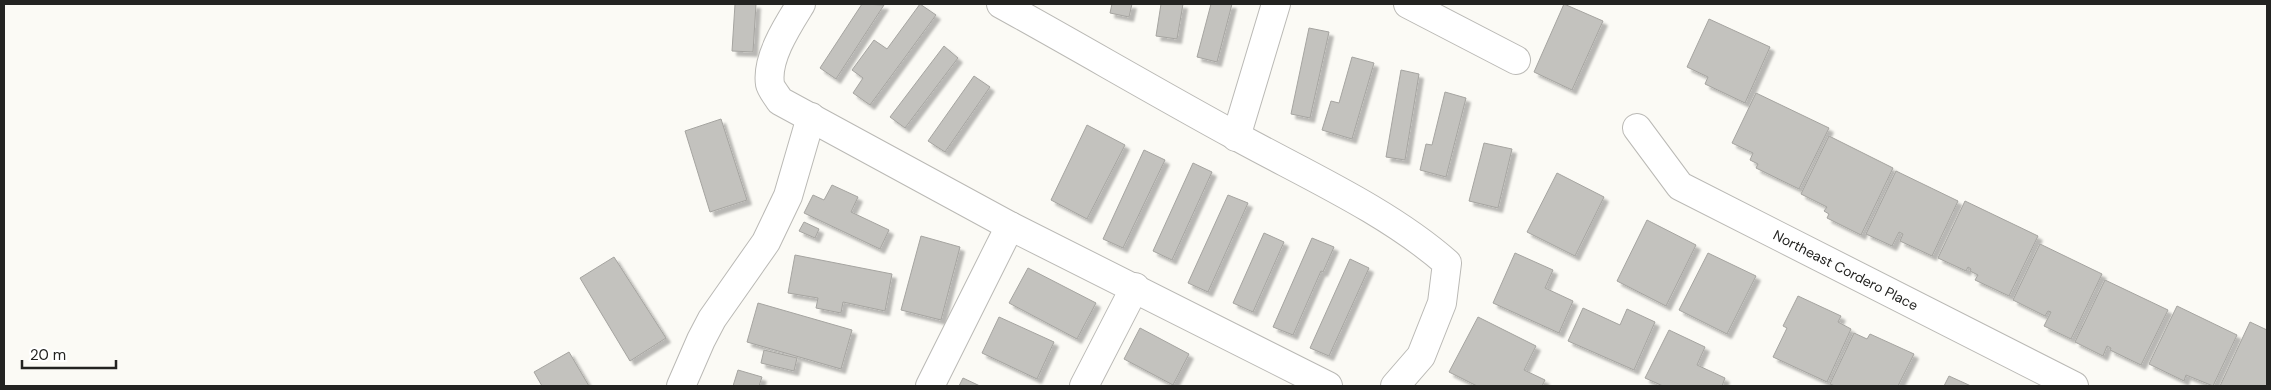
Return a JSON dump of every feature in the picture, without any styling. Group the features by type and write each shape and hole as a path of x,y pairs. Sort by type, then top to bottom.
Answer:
{"street":[{"path":"801,4 785,29 773,56 770,84 780,101 1010,226 1135,287 1328,386"},
{"path":"1001,4 1236,136 1305,172 1422,241 1447,263 1442,303 1421,356 1395,386"},
{"path":"1236,136 1276,4"},
{"path":"1408,4 1516,60"},
{"path":"681,386 712,319 766,242 788,196 811,117"},
{"name":"Northeast Cordero Place","path":"1637,128 1680,186 2074,386"},
{"path":"930,386 1010,226"},
{"path":"1084,386 1135,287"}],"building":[{"path":"735,4 756,4 753,52 732,51"},
{"path":"862,4 884,5 836,79 820,68"},
{"path":"920,4 936,15 870,105 853,93 863,78 852,70 874,40 887,49"},
{"path":"1112,4 1132,4 1129,17 1110,13"},
{"path":"1161,4 1183,4 1177,39 1156,36"},
{"path":"1211,4 1232,4 1217,62 1197,57"},
{"path":"1564,4 1603,21 1572,90 1534,72"},
{"path":"1709,19 1770,47 1745,103 1705,84 1708,77 1687,67"},
{"path":"1309,28 1329,32 1310,118 1291,114"},
{"path":"944,46 958,58 905,128 890,117"},
{"path":"1352,57 1374,63 1352,139 1322,130 1331,101 1339,103"},
{"path":"1401,70 1419,74 1405,160 1386,157"},
{"path":"974,76 990,87 945,152 928,141"},
{"path":"1445,92 1466,98 1446,177 1420,170 1426,144 1432,145"},
{"path":"1756,93 1829,128 1799,189 1756,168 1758,164 1750,160 1753,153 1732,143"},
{"path":"721,119 747,200 710,212 685,131"},
{"path":"1087,125 1125,145 1087,219 1051,200"},
{"path":"1829,136 1893,168 1861,235 1827,218 1829,214 1824,211 1827,207 1801,194"},
{"path":"1484,143 1512,149 1498,208 1469,201"},
{"path":"1144,150 1165,160 1123,248 1103,239"},
{"path":"1193,163 1212,172 1172,260 1153,251"},
{"path":"1896,171 1958,201 1932,256 1900,241 1903,234 1899,232 1892,246 1866,234"},
{"path":"1557,173 1604,197 1575,256 1527,232"},
{"path":"832,185 858,197 851,212 889,230 880,249 804,213 813,195 824,200"},
{"path":"1228,195 1248,203 1208,292 1188,283"},
{"path":"1965,201 2038,236 2009,296 1975,280 1978,275 1970,271 1971,269 1968,267 1966,271 1938,258"},
{"path":"1647,220 1696,245 1666,306 1617,281"},
{"path":"804,222 819,229 815,238 799,231"},
{"path":"1264,233 1284,242 1253,312 1233,303"},
{"path":"921,236 960,247 941,320 901,310"},
{"path":"1312,238 1334,247 1323,272 1321,271 1293,335 1273,327"},
{"path":"2040,244 2102,274 2071,339 2044,326 2051,312 2048,311 2045,316 2013,300"},
{"path":"1515,253 1553,270 1545,288 1573,301 1559,333 1493,303"},
{"path":"1708,253 1756,276 1727,334 1679,310"},
{"path":"795,255 892,274 885,311 843,302 841,313 816,308 818,298 788,293"},
{"path":"614,257 666,338 630,361 580,278"},
{"path":"1350,259 1369,268 1329,356 1310,348"},
{"path":"1028,268 1096,303 1077,339 1009,303"},
{"path":"2105,280 2168,310 2141,365 2110,350 2111,348 2107,346 2103,356 2075,342"},
{"path":"1798,296 1841,316 1838,322 1851,329 1827,382 1773,357 1787,328 1783,326"},
{"path":"758,303 852,330 841,369 747,342"},
{"path":"2177,306 2237,335 2213,386 2186,375 2184,381 2149,364"},
{"path":"1583,308 1620,325 1627,309 1655,322 1634,370 1568,341"},
{"path":"999,317 1054,342 1037,379 982,353"},
{"path":"1478,317 1536,346 1524,370 1545,380 1542,386 1477,386 1449,372"},
{"path":"2250,322 2267,330 2267,386 2220,386"},
{"path":"1140,328 1189,354 1173,385 1124,359"},
{"path":"1669,330 1705,347 1697,365 1725,378 1722,386 1663,386 1645,378"},
{"path":"1854,333 1867,339 1870,334 1914,354 1898,386 1835,386 1830,384"},
{"path":"764,350 797,358 794,371 761,363"},
{"path":"569,352 589,386 542,386 534,372"},
{"path":"738,370 762,377 759,386 733,386"},
{"path":"1949,376 1971,386 1944,386"},
{"path":"963,378 980,386 959,386"}]}
